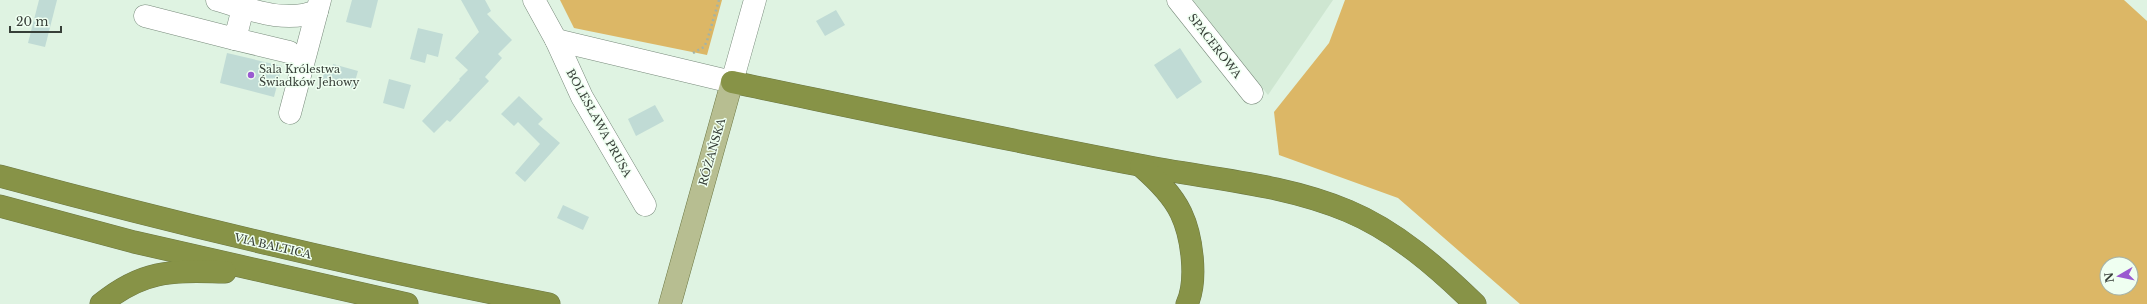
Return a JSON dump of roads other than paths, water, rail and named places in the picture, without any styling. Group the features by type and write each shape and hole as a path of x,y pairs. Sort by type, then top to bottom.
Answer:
{"highway":[{"path":"732,82 1141,166 1277,189 1325,202 1349,211 1375,224 1429,262 1475,304"},
{"path":"1141,166 1158,181 1181,213 1189,240 1193,266 1192,284 1187,304"},
{"name":"VIA BALTICA","path":"0,176 142,214 319,256 549,304"},
{"path":"0,206 134,242 407,304"},
{"path":"101,304 117,291 141,278 164,273 268,273"}],"main road":[{"name":"RÓŻAŃSKA","path":"670,304 732,82"}],"street":[{"path":"217,0 243,8 289,17 306,15 318,5"},
{"name":"BOLESŁAWA PRUSA","path":"534,0 556,40 582,97 645,205"},
{"name":"RÓŻAŃSKA","path":"732,82 755,0"},
{"name":"SPACEROWA","path":"1178,0 1252,93"},
{"path":"290,113 318,5"},
{"path":"235,38 243,8"},
{"path":"145,16 288,52"},
{"path":"556,40 732,82"}],"place":[{"name":"Sala Królestwa Świadków Jehowy","path":"251,75"}]}
